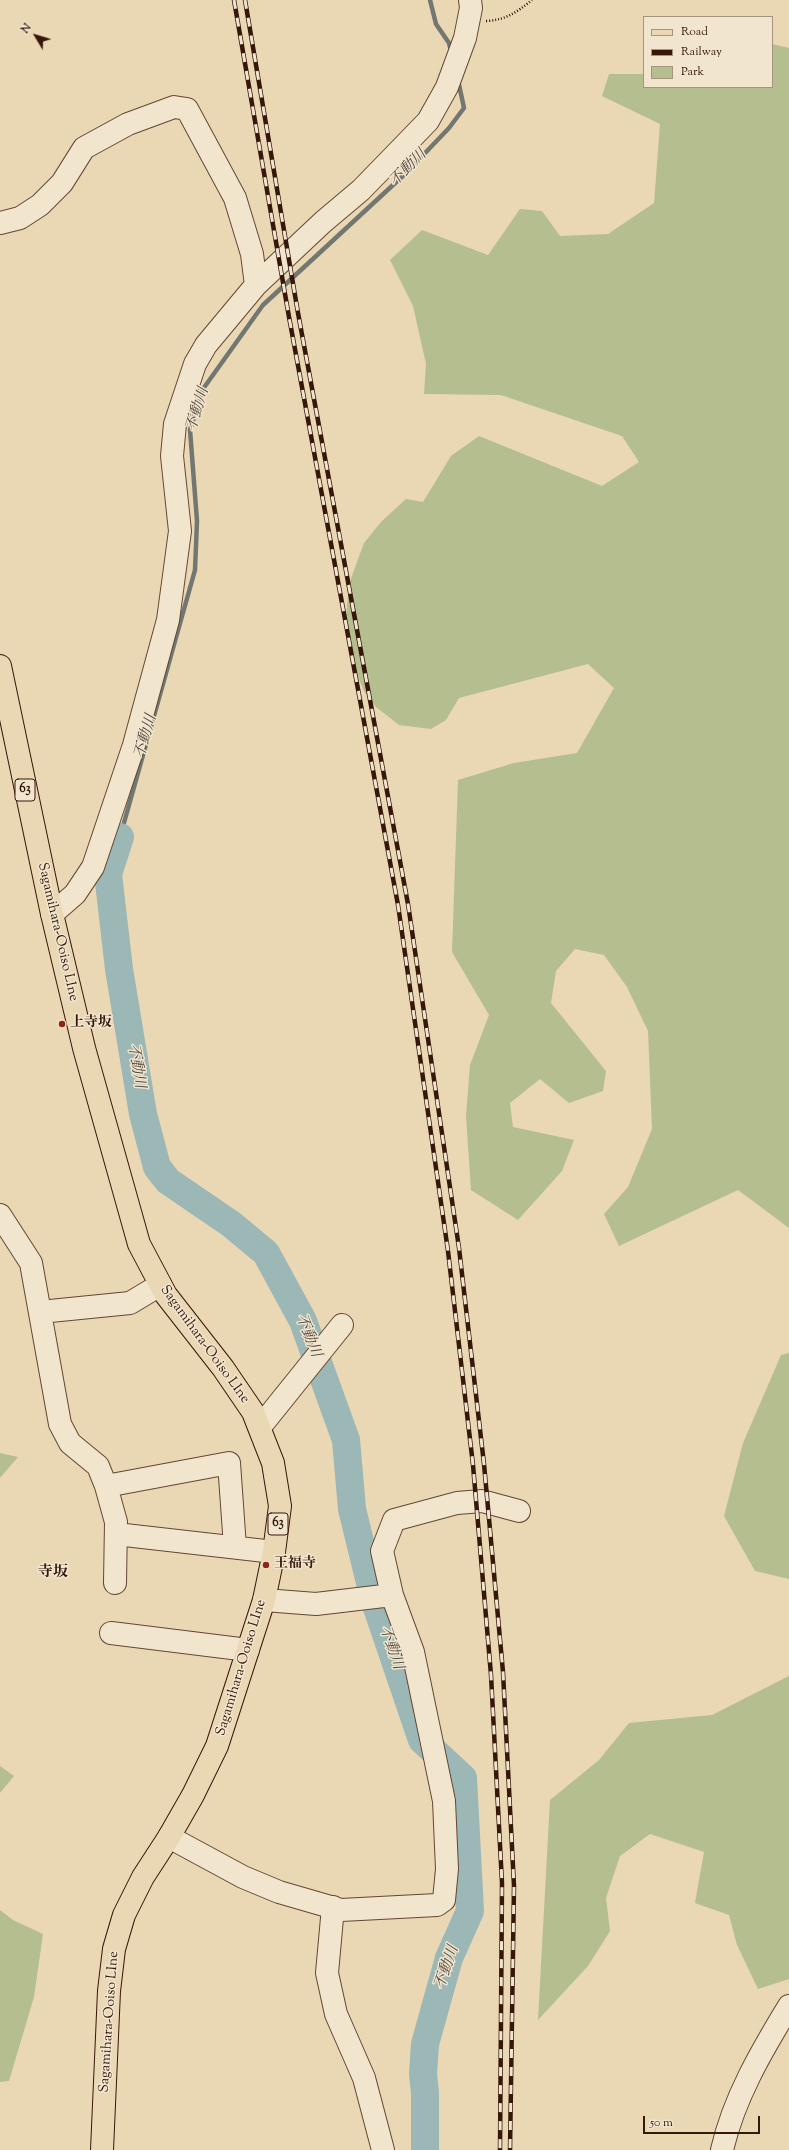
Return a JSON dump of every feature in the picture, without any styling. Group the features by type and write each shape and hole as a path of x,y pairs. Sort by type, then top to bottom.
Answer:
{"main road":[{"name":"Sagamihara-Ooiso LIne","path":"0,666 3,698 84,1048 139,1244 160,1285 240,1391 260,1427 273,1463 280,1506 274,1552 264,1600 217,1746 193,1795 169,1836 142,1877 124,1915 114,1949 109,1991 102,2150"}],"street":[{"path":"52,914 75,894 93,867 134,745 168,620 180,531 172,456 175,424 187,383 206,345 256,285 323,222 361,190 428,121 447,87 467,30 471,8 470,0"},
{"path":"0,224 20,218 40,205 62,183 84,148 128,124 174,107 187,109 235,198 252,254 256,285"},
{"path":"0,1215 31,1263 60,1424 70,1443 98,1466 106,1486 116,1522 115,1583"},
{"path":"40,1312 130,1303 160,1285"},
{"path":"260,1427 342,1325"},
{"path":"106,1486 229,1463 235,1547"},
{"path":"169,1836 243,1877 280,1892 341,1910 437,1905 444,1900 447,1869 444,1801 413,1652 392,1595 382,1551 394,1520 457,1503 482,1501 519,1511"},
{"path":"116,1534 274,1552"},
{"path":"264,1600 316,1604 392,1595"},
{"path":"111,1633 248,1650"},
{"path":"333,1907 327,1973 336,2014 364,2078 383,2150"},
{"path":"722,2150 727,2126 736,2104 766,2044 789,2006"}],"path":[{"path":"467,30 513,15 532,0"}],"green space":[{"path":"773,44 789,48 789,1228 738,1190 619,1246 604,1214 628,1187 652,1129 648,1031 627,987 604,955 575,949 556,971 551,1003 606,1071 603,1091 569,1103 540,1079 510,1103 513,1127 574,1140 562,1171 518,1220 471,1190 466,1116 470,1065 489,1015 452,952 458,780 514,763 577,753 614,688 588,664 459,698 446,720 431,729 399,725 376,707 364,691 350,659 345,630 349,584 364,543 381,522 406,499 423,502 451,456 479,436 602,486 639,462 622,436 501,395 424,394 426,364 413,306 390,260 422,230 488,255 520,209 542,211 560,236 608,234 654,203 660,124 602,96 609,74 643,74 643,88 773,88"},
{"path":"789,1353 789,1579 755,1571 724,1516 743,1443 781,1355"},
{"path":"0,1453 18,1457 0,1478"},
{"path":"789,1676 789,1979 758,1989 737,1945 729,1915 695,1903 704,1852 650,1834 620,1856 606,1898 610,1931 588,1966 538,2020 550,1800 599,1760 629,1723 712,1715"},
{"path":"0,1766 14,1776 0,1793"},
{"path":"0,1910 13,1920 43,1934 34,1997 9,2081 0,2082"}],"waterway":[{"name":"不動川","path":"430,0 436,24 449,43 451,51"},
{"name":"不動川","path":"120,837 195,570 197,521 190,430 203,389 263,305 406,173 449,128 464,108 458,80"},
{"name":"不動川","path":"120,837 108,874 119,969 143,1114 157,1167 168,1181 231,1224 266,1253 303,1321 346,1440 352,1509 374,1599 422,1740 463,1778 470,1911 449,1958 425,2044 423,2074 425,2093 425,2150"}],"railway":[{"path":"234,0 289,317 398,905 448,1251 473,1465 491,1675 502,1883 500,2150"},
{"path":"245,0 298,313 408,904 459,1248 484,1464 503,1672 514,1886 510,2150"}],"place":[{"name":"上寺坂","path":"62,1024"},
{"name":"王福寺","path":"266,1565"}],"district":[{"name":"寺坂","path":"53,1573"}]}
